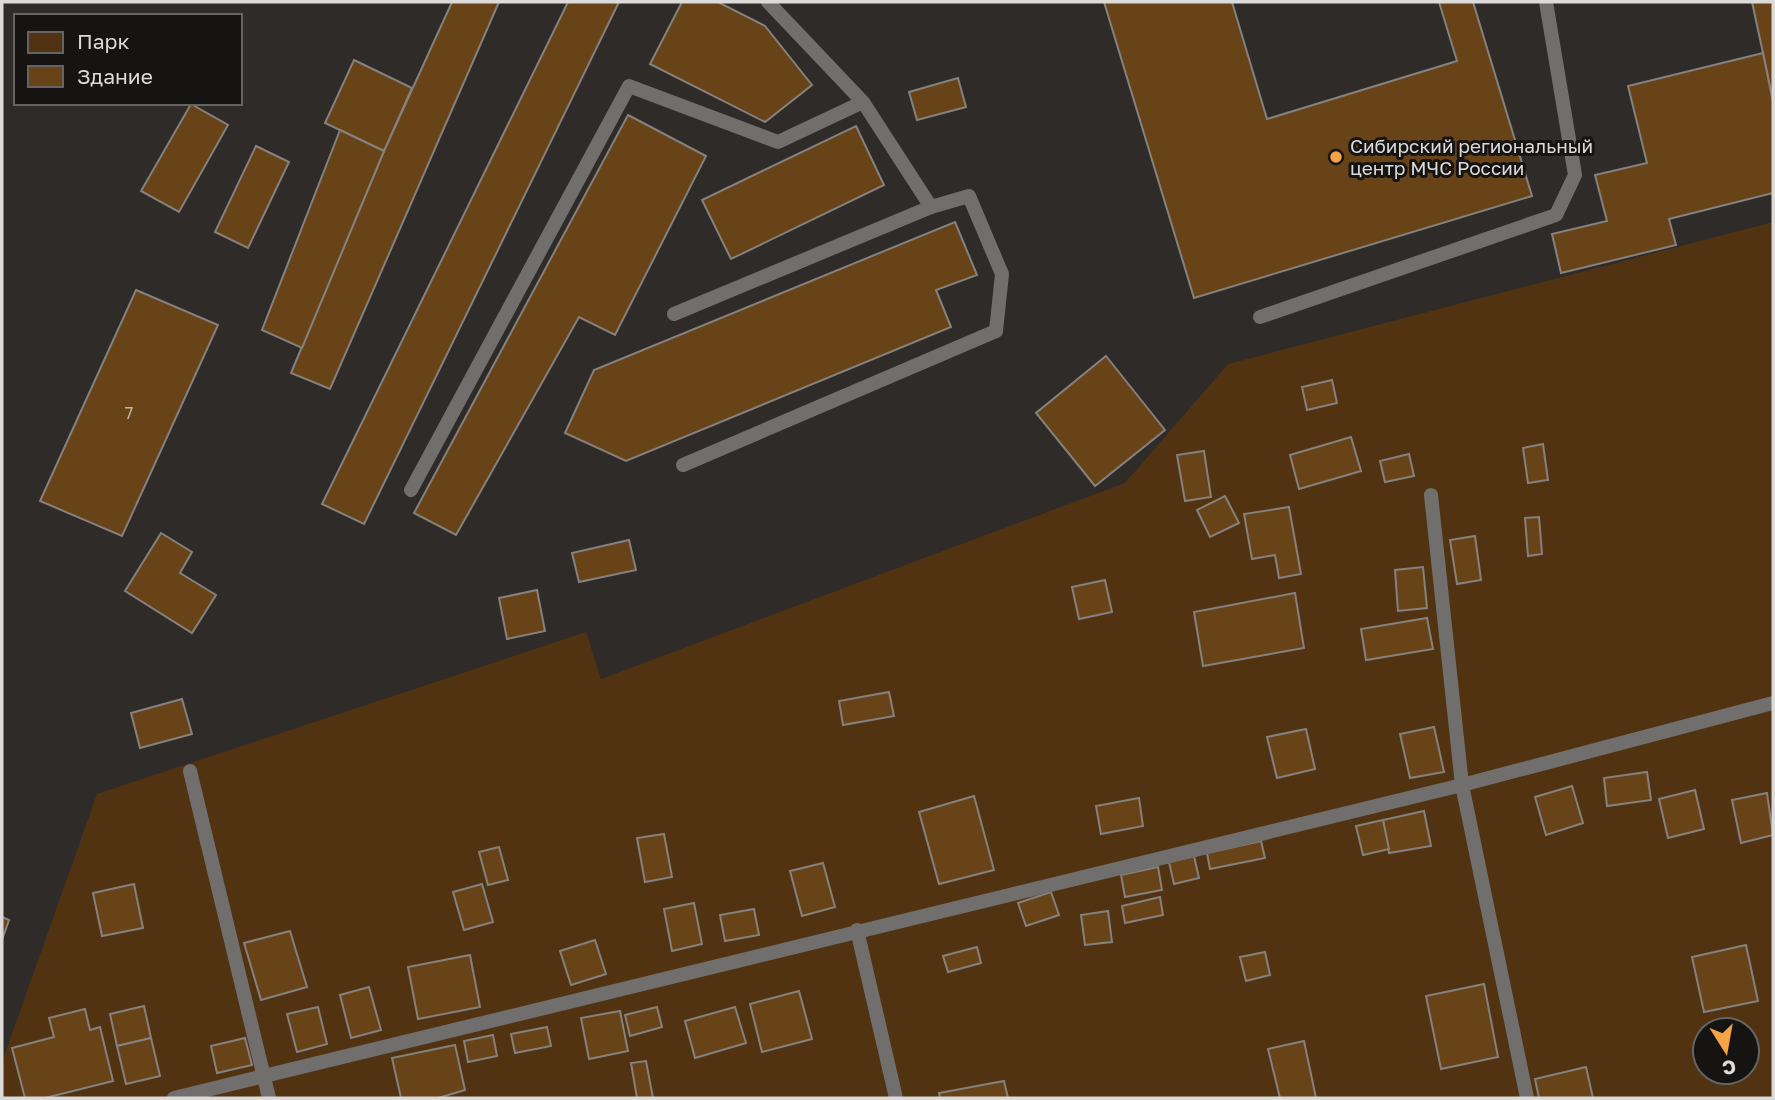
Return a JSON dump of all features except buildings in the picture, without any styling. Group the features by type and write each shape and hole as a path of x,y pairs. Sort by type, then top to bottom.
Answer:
{"lane":[{"path":"768,2 863,102 931,207"},
{"path":"1260,317 1556,215 1575,175 1546,2"},
{"path":"411,490 629,86 778,142 863,102"},
{"path":"674,314 931,207 969,196 1002,274 996,331 682,465"},
{"path":"1431,495 1462,785 1527,1098"},
{"path":"174,1098 1462,785 1773,703"},
{"path":"190,771 269,1098"},
{"path":"857,930 896,1098"}],"green space":[{"path":"1773,222 1773,1098 2,1098 2,1062 97,794 586,632 601,679 1125,483 1228,364"}],"place":[{"name":"Сибирский региональный центр МЧС России","path":"1336,157"}]}
